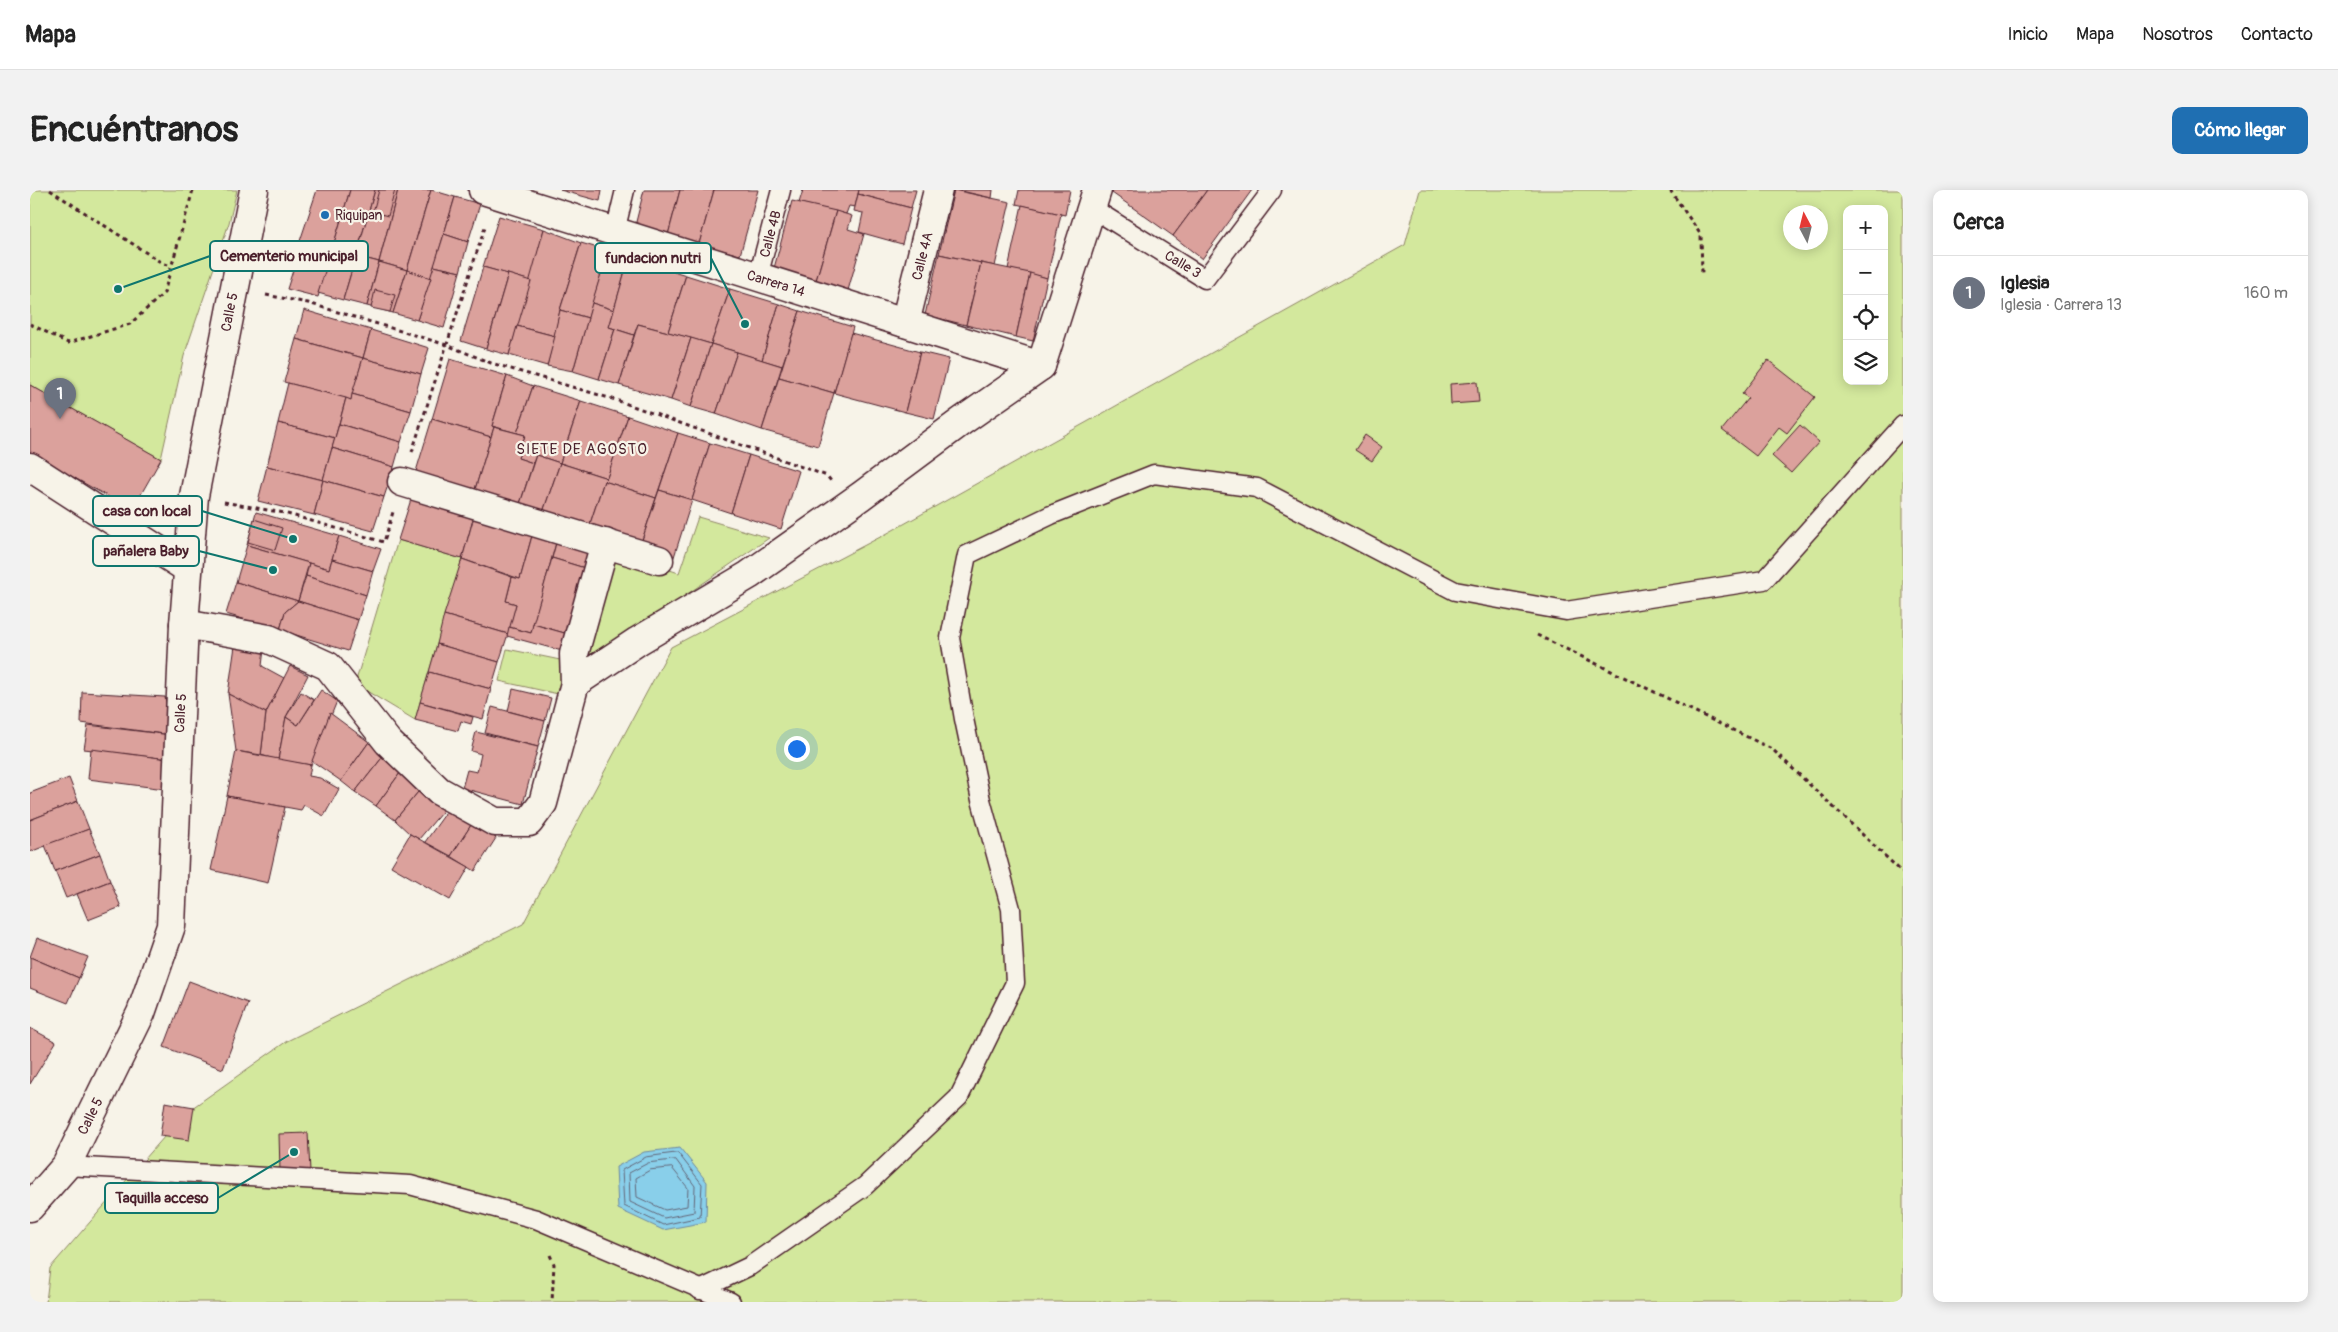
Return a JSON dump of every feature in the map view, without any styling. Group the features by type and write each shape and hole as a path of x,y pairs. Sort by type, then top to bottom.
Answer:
{"street":[{"name":"Calle 5","path":"30,1207 66,1166 141,1013 171,926 184,624 194,496 254,190"},
{"name":"Calle 4A","path":"906,323 938,190"},
{"name":"Carrera 14","path":"489,192 1041,366"},
{"path":"576,683 638,640 749,575 962,420 1041,366 1095,199"},
{"path":"30,467 188,569"},
{"path":"402,482 659,560"},
{"path":"184,624 269,639 328,666 388,742 439,791 495,822 529,822 544,803 576,683 574,654 605,543"}],"lane":[{"path":"615,232 625,190"},
{"name":"Calle 4B","path":"758,277 781,190"},
{"name":"Calle 3","path":"1095,199 1205,279 1272,190"},
{"path":"700,1290 750,1266 865,1186 959,1097 1014,983 1010,909 981,800 950,638 967,555 1051,515 1154,474 1257,488 1455,591 1566,611 1764,580 1903,425"},
{"path":"66,1166 410,1186 536,1219 731,1302"}],"path":[{"path":"50,190 162,263 171,266"},
{"path":"30,324 68,343 130,324 164,293 193,190"},
{"path":"1670,190 1701,235 1702,275"},
{"path":"447,345 489,192"},
{"path":"234,288 308,304 447,345 490,363 616,400 827,476 849,504"},
{"path":"194,496 284,513 367,538"},
{"path":"1522,603 1533,633 1772,749 1903,873"},
{"path":"536,1219 554,1264 552,1302"}],"green space":[{"path":"30,190 237,190 229,223 184,356 161,459 30,385"},
{"path":"1420,190 1903,190 1903,1302 46,1302 50,1268 185,1113 287,1041 523,924 671,647 886,534 1405,245"},
{"path":"698,517 769,538 667,608 611,655 578,653 611,551 679,573"},
{"path":"398,540 462,559 415,720 355,684"},
{"path":"507,649 565,661 558,694 499,681"}],"water":[{"path":"680,1148 707,1182 706,1222 663,1230 618,1209 616,1167 644,1152"}],"building":[{"name":"Riquipan","path":"317,190 350,190 332,250 300,241"},
{"path":"350,190 375,190 356,256 332,250"},
{"path":"375,190 398,190 379,262 356,256"},
{"path":"379,190 395,190 388,216 373,212"},
{"path":"398,190 431,190 407,270 379,262"},
{"path":"431,190 455,197 431,278 407,270"},
{"path":"560,190 602,190 600,201"},
{"path":"644,190 680,190 668,235 635,226"},
{"path":"680,190 714,190 699,244 668,235"},
{"path":"714,190 758,190 740,255 699,244"},
{"path":"803,190 859,190 855,207 849,206 846,214 799,203"},
{"path":"859,190 916,190 911,208 858,194"},
{"path":"954,190 1010,202 995,266 939,254"},
{"path":"957,190 993,190 992,198"},
{"path":"1019,190 1070,190 1065,215 1016,204"},
{"path":"1114,190 1207,190 1173,236 1112,193"},
{"path":"1207,190 1252,190 1202,259 1173,236"},
{"path":"858,194 911,208 902,244 859,232 863,213 854,211"},
{"path":"455,197 480,204 468,242 444,234"},
{"path":"792,201 836,211 815,284 773,272"},
{"path":"1022,205 1061,214 1047,278 1008,269"},
{"path":"836,211 852,216 848,229 864,234 847,294 815,284"},
{"path":"499,216 544,229 531,281 483,267"},
{"path":"544,229 581,243 560,310 555,336 517,326"},
{"path":"444,234 468,242 460,272 434,266"},
{"path":"302,242 332,250 318,297 287,289"},
{"path":"581,243 608,251 588,318 560,310"},
{"path":"332,250 356,256 343,300 318,293"},
{"path":"608,251 629,257 614,310 592,303"},
{"path":"939,254 981,263 966,325 925,315"},
{"path":"356,256 379,262 367,306 343,300"},
{"path":"629,257 686,275 668,332 638,324 634,335 609,327"},
{"path":"379,262 407,270 393,313 367,306"},
{"path":"981,263 1030,273 1016,337 966,325"},
{"path":"434,266 460,272 444,328 417,320"},
{"path":"483,267 508,274 486,349 461,341"},
{"path":"407,270 431,278 417,320 393,313"},
{"path":"1030,273 1047,278 1033,341 1016,337"},
{"path":"508,274 531,281 509,355 486,349"},
{"path":"686,275 730,289 711,344 668,332"},
{"path":"730,289 779,304 762,360 711,344"},
{"path":"375,290 395,295 390,312 371,308"},
{"path":"592,303 614,310 609,327 615,329 599,379 573,371"},
{"path":"779,304 800,311 782,366 762,360"},
{"path":"304,310 371,330 363,358 296,339"},
{"path":"560,310 588,318 573,371 547,366"},
{"path":"800,311 853,327 834,393 779,377"},
{"path":"638,324 691,338 671,400 619,385"},
{"path":"517,326 555,336 547,366 509,355"},
{"path":"615,329 634,335 619,385 599,379"},
{"path":"371,330 429,348 421,374 363,358"},
{"path":"851,333 920,352 905,412 834,393"},
{"path":"691,338 711,344 691,407 671,400"},
{"path":"296,339 363,358 351,400 284,382"},
{"path":"711,344 737,352 716,414 691,407"},
{"path":"737,352 782,366 762,430 716,414"},
{"path":"920,352 949,359 934,419 905,412"},
{"path":"363,358 421,374 411,411 352,394"},
{"path":"450,359 507,376 492,426 494,427 491,437 432,419"},
{"path":"1768,360 1815,397 1787,433 1779,427 1756,456 1722,430 1748,398 1742,394"},
{"path":"507,376 533,386 517,433 492,426"},
{"path":"779,377 834,393 818,446 762,430"},
{"path":"1477,382 1479,402 1451,404 1450,384"},
{"path":"288,383 346,398 335,438 278,423"},
{"path":"30,385 161,459 132,510 30,453"},
{"path":"533,386 581,401 560,463 536,455 533,463 518,458 525,435 517,433"},
{"path":"352,394 411,411 401,442 339,424 346,398 351,400"},
{"path":"581,401 628,416 607,478 560,463"},
{"path":"628,416 678,433 656,498 604,481 607,478"},
{"path":"432,419 491,437 473,496 414,478"},
{"path":"278,423 335,438 323,480 267,466"},
{"path":"339,424 401,442 394,467 332,448"},
{"path":"1800,425 1819,442 1791,473 1772,456"},
{"path":"494,427 525,435 518,458 533,463 518,510 473,496"},
{"path":"678,433 710,443 692,500 659,490"},
{"path":"1365,435 1382,447 1372,461 1355,450"},
{"path":"710,443 749,455 731,513 692,500"},
{"path":"332,448 394,467 384,497 323,480"},
{"path":"536,455 560,463 541,518 518,510"},
{"path":"749,455 799,471 781,529 731,513"},
{"path":"560,463 607,478 604,481 587,533 541,518"},
{"path":"267,466 323,480 314,515 258,501"},
{"path":"323,480 384,497 373,531 314,515"},
{"path":"604,481 656,498 639,549 587,533"},
{"path":"414,490 476,509 462,559 398,540"},
{"path":"659,490 692,500 673,560 639,549"},
{"path":"476,509 535,525 520,579 462,559"},
{"path":"256,512 339,536 329,569 247,545"},
{"path":"254,519 282,528 275,550 248,542"},
{"path":"535,525 559,532 531,633 509,627 516,604 506,601 512,577 520,579"},
{"path":"559,532 596,547 588,569 552,558"},
{"path":"339,536 381,549 373,571 332,559"},
{"path":"247,545 309,563 298,601 236,582"},
{"path":"552,558 588,569 568,634 533,624"},
{"path":"332,559 373,571 366,595 306,576 309,563 329,569"},
{"path":"462,559 512,577 506,601 516,604 508,634 444,615"},
{"path":"306,576 366,595 358,620 298,601"},
{"path":"236,582 298,601 285,612 280,630 226,614"},
{"path":"298,601 358,620 348,651 280,630 285,612"},
{"path":"444,615 508,634 499,662 437,644"},
{"path":"533,624 568,634 562,651 507,636 509,627 531,633"},
{"path":"437,644 499,662 491,689 429,672"},
{"path":"235,646 264,649 262,666 284,678 266,713 228,694"},
{"path":"290,666 308,675 286,717 278,760 261,755 266,713"},
{"path":"429,672 491,689 483,719 420,702"},
{"path":"513,689 551,698 545,721 508,711"},
{"path":"321,690 337,701 311,765 278,760 286,717 298,725"},
{"path":"82,692 165,697 171,735 81,723"},
{"path":"301,692 314,700 298,725 286,717"},
{"path":"228,694 266,713 261,755 236,751"},
{"path":"420,702 473,717 471,724 461,721 458,731 415,720"},
{"path":"492,707 545,721 538,747 485,733"},
{"path":"330,713 369,742 341,781 312,761"},
{"path":"88,725 171,735 168,759 84,749"},
{"path":"476,732 538,747 523,804 462,788 467,770 477,772 481,754 471,751"},
{"path":"369,742 385,754 355,792 341,781"},
{"path":"91,749 168,759 165,789 88,779"},
{"path":"236,751 311,765 309,776 320,778 339,789 324,816 304,805 301,810 227,796"},
{"path":"385,754 403,769 376,806 355,792"},
{"path":"403,769 423,786 395,820 376,806"},
{"path":"69,778 78,801 30,820 30,793"},
{"path":"423,786 447,806 419,839 410,834 395,820"},
{"path":"227,796 285,807 268,883 211,870"},
{"path":"78,801 89,829 30,852 30,820"},
{"path":"450,807 473,822 451,856 425,842"},
{"path":"473,822 496,838 475,871 451,856"},
{"path":"89,829 100,854 55,871 45,845"},
{"path":"410,834 469,867 450,900 391,866"},
{"path":"100,854 110,881 66,898 55,871"},
{"path":"110,881 121,907 88,920 77,894"},
{"path":"37,938 88,957 79,978 30,957"},
{"path":"30,957 79,978 68,1003 30,988"},
{"path":"189,981 248,1003 223,1069 164,1047"},
{"path":"30,1028 56,1042 30,1084"},
{"path":"165,1102 194,1107 189,1140 160,1136"},
{"path":"308,1133 310,1171 280,1171 279,1134"}],"place":[{"name":"Riquipan","path":"325,215"},
{"name":"Cementerio municipal","path":"118,289"},
{"name":"fundacion nutri","path":"745,324"},
{"name":"Iglesia","path":"60,419"},
{"name":"casa con local","path":"293,539"},
{"name":"pañalera Baby","path":"273,570"},
{"name":"Taquilla acceso","path":"294,1152"}],"district":[{"name":"SIETE DE AGOSTO","path":"582,449"}]}
